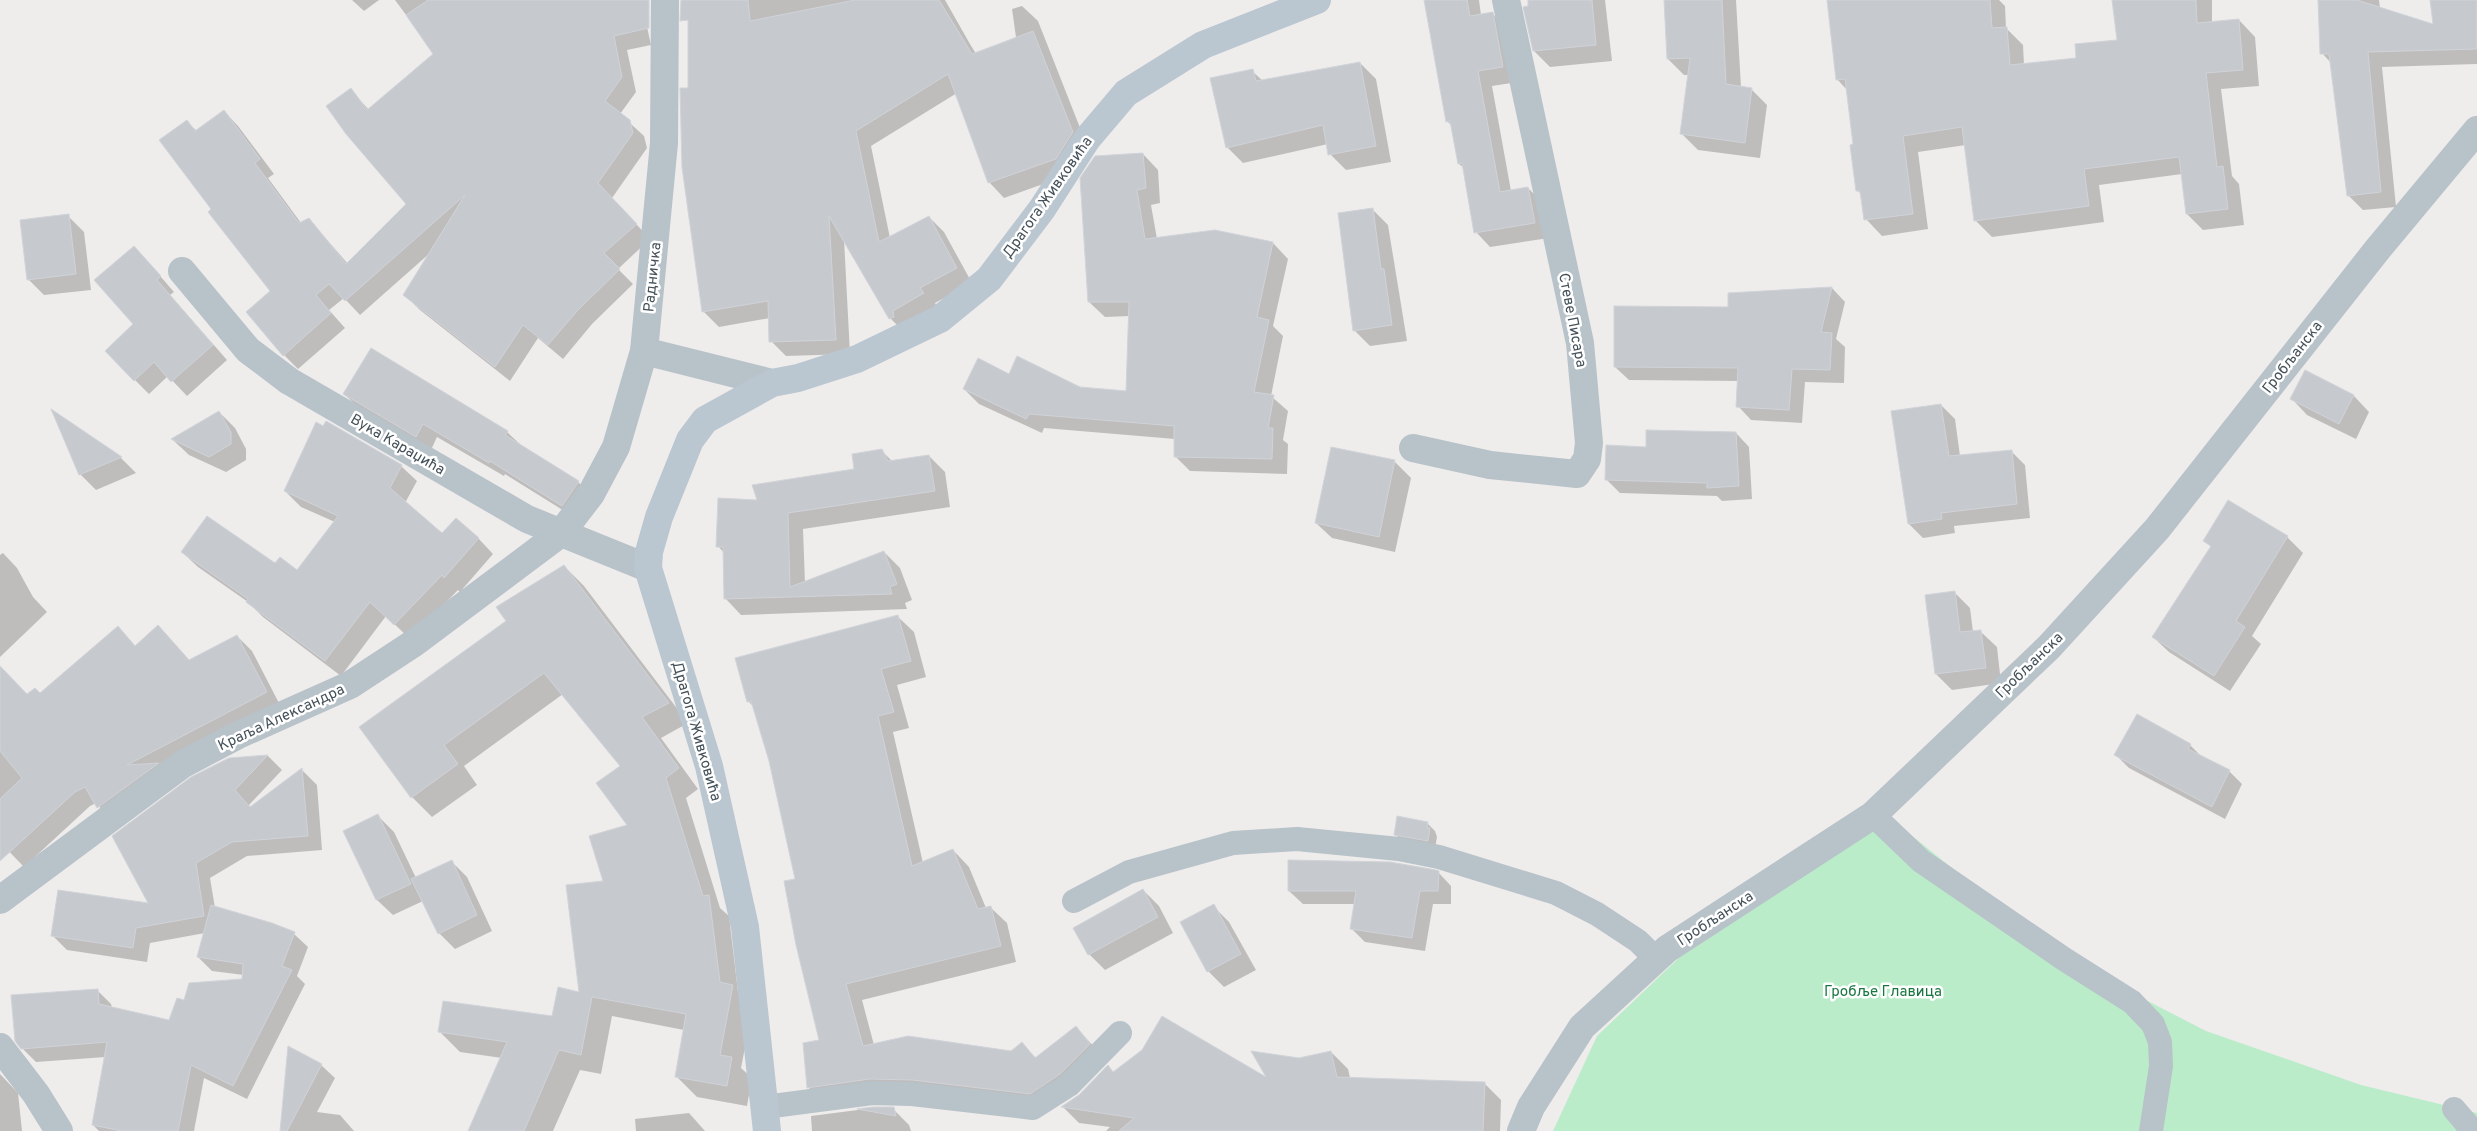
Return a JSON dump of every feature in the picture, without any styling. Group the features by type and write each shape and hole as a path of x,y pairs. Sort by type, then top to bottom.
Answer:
{"street":[{"name":"Радничка","path":"561,533 591,494 616,447 644,351 664,143 665,0"},
{"name":"Драгога Живковића","path":"766,1119 745,927 709,766 648,568 649,552 659,517 690,440 705,420 772,383 798,378 857,359 940,319 989,279 1042,209 1087,139 1126,93 1203,45 1317,0"},
{"name":"Стеве Писара","path":"1413,448 1490,465 1577,474 1587,460 1589,434 1580,343 1506,0"},
{"name":"Гробљанска","path":"1521,1131 1531,1107 1582,1027 1656,959 1873,815 2049,647 2157,528 2377,250 2477,130"},
{"name":"Вука Караџића","path":"182,271 248,350 289,381 527,519 648,568"},
{"name":"Драгога Живковића","path":"644,351 772,383"},
{"name":"Краља Александра","path":"0,900 183,764 238,735 350,685 414,643 561,533"},
{"path":"0,1046 36,1094 59,1131"}],"lane":[{"path":"1873,815 1921,861 2064,959 2132,1002 2153,1024 2160,1042 2162,1066 2151,1131"},
{"path":"1074,901 1129,872 1233,843 1297,839 1399,849 1440,856 1556,894 1597,914 1638,941 1656,959"},
{"path":"766,1119 882,1094 912,1094 1033,1108 1069,1086 1120,1033"},
{"path":"2454,1109 2467,1124 2469,1131"}],"green space":[{"name":"Гробље Главица","path":"1891,819 2066,959 2206,1031 2361,1085 2477,1113 2477,1131 1553,1131 1597,1036 1684,953"}],"building":[{"path":"428,0 649,0 649,28 614,36 622,77 605,101 630,120 633,133 598,183 637,224 604,253 620,269 578,310 548,345 523,325 495,367 403,295 465,195 345,301 329,284 316,295 331,313 283,356 246,312 270,291 208,212 211,209 159,140 187,120 195,131 224,110 260,159 255,163 299,223 309,218 346,264 406,204 346,134 326,106 351,88 367,110 433,54 406,15"},
{"path":"681,0 748,0 750,21 855,0 939,0 972,54 1033,31 1073,132 1056,159 988,183 948,74 856,131 879,242 929,216 957,268 920,288 924,293 893,311 894,317 889,319 829,216 836,340 769,342 768,301 702,312 682,167 680,88 688,88 688,20 680,21"},
{"path":"1424,0 1467,0 1470,16 1493,12 1503,67 1478,71 1500,192 1528,187 1535,223 1474,233 1462,163 1458,164 1450,121 1446,122"},
{"path":"1528,0 1592,0 1596,45 1533,51 1523,7 1528,6"},
{"path":"1664,0 1722,0 1726,84 1752,88 1745,143 1680,134 1690,58 1667,59"},
{"path":"1827,0 1990,0 1992,28 2007,27 2010,65 2076,58 2075,44 2117,40 2112,0 2196,0 2197,23 2239,19 2243,70 2206,73 2217,167 2223,166 2228,209 2186,214 2179,157 2084,169 2089,206 1974,221 1962,127 1903,136 1913,214 1864,220 1860,191 1856,191 1850,145 1853,144 1845,79 1836,80"},
{"path":"2318,0 2357,0 2433,24 2430,0 2477,0 2477,49 2368,52 2381,192 2347,196 2329,54 2320,54"},
{"path":"1360,62 1376,146 1328,155 1323,125 1226,148 1210,78 1253,69 1256,81"},
{"path":"1143,153 1146,188 1137,190 1145,239 1215,230 1273,242 1257,317 1269,320 1254,392 1274,395 1268,428 1273,428 1272,459 1174,457 1174,426 1029,414 1026,419 963,389 978,358 1009,374 1017,356 1080,387 1126,391 1129,302 1088,302 1080,178 1095,156"},
{"path":"1373,208 1381,269 1384,269 1392,325 1353,331 1338,213"},
{"path":"69,214 76,274 27,280 20,220"},
{"path":"134,246 161,276 157,280 213,345 171,382 154,362 134,381 105,351 133,324 94,280"},
{"path":"1832,287 1821,332 1832,333 1830,370 1792,369 1789,410 1736,407 1738,368 1614,367 1614,306 1728,307 1728,293"},
{"path":"371,348 508,431 505,435 579,481 562,506 490,461 489,463 423,424 416,437 343,394"},
{"path":"2305,370 2354,395 2339,424 2290,399"},
{"path":"1941,404 1949,456 2012,450 2017,504 1941,513 1942,519 1908,524 1891,411"},
{"path":"51,409 122,457 79,475"},
{"path":"219,411 231,432 231,444 209,457 171,439"},
{"path":"326,421 402,465 390,488 442,533 456,518 479,538 444,578 442,575 394,625 370,602 325,661 246,602 248,599 181,552 207,516 275,563 280,557 297,570 338,516 284,491 316,422 323,426"},
{"path":"1646,430 1736,432 1739,486 1707,488 1707,483 1605,480 1606,445 1646,447"},
{"path":"1331,447 1395,460 1379,537 1315,523"},
{"path":"882,449 888,461 929,455 935,491 788,513 790,587 884,551 897,584 890,587 892,594 724,599 723,547 716,547 718,498 757,500 752,485 854,469 852,454"},
{"path":"2228,500 2288,536 2236,621 2245,627 2214,676 2152,637 2211,546 2203,541"},
{"path":"564,565 669,703 642,717 679,768 666,778 703,896 709,895 720,982 733,985 720,1055 732,1057 727,1086 675,1077 686,1014 592,997 581,1055 559,1050 524,1131 468,1131 507,1042 438,1032 443,1001 552,1016 558,987 579,992 566,885 603,881 589,836 627,825 596,783 620,766 544,673 444,745 458,764 411,798 359,727 506,621 496,607"},
{"path":"1955,591 1960,632 1981,630 1986,668 1935,674 1925,595"},
{"path":"898,615 911,661 881,669 894,712 878,716 912,866 953,849 978,909 991,906 1001,946 846,984 863,1046 908,1036 1011,1051 1022,1042 1035,1058 1076,1026 1090,1044 1060,1074 1030,1094 912,1080 870,1079 807,1088 803,1043 819,1040 796,945 784,881 795,879 769,761 751,701 747,702 735,658"},
{"path":"158,625 189,660 237,635 267,692 127,765 159,763 97,808 85,787 75,792 0,861 0,799 22,778 0,751 0,666 27,694 35,688 40,693 118,626 135,646"},
{"path":"2137,714 2191,744 2188,749 2230,770 2212,807 2114,755"},
{"path":"268,755 235,790 250,807 302,768 308,836 232,842 196,863 204,916 136,928 133,948 51,936 58,890 148,903 112,836 191,777 229,758"},
{"path":"378,814 411,884 376,900 343,831"},
{"path":"1397,816 1428,822 1427,828 1430,828 1428,841 1394,835"},
{"path":"452,860 477,915 438,934 411,879"},
{"path":"1288,860 1390,862 1436,870 1439,871 1438,891 1420,891 1412,938 1350,929 1356,891 1288,891"},
{"path":"1143,889 1158,917 1088,955 1073,928"},
{"path":"1214,904 1241,954 1207,972 1180,922"},
{"path":"211,905 272,923 295,932 282,966 292,970 233,1086 191,1065 178,1131 122,1131 92,1125 107,1042 21,1049 15,1041 11,995 98,989 99,1004 169,1020 177,998 184,1000 189,983 242,979 243,964 197,957"},
{"path":"1162,1016 1266,1077 1251,1051 1299,1058 1331,1051 1337,1077 1485,1082 1483,1131 1119,1131 1134,1118 1061,1107 1079,1095 1108,1065 1113,1072 1142,1050"},
{"path":"288,1046 322,1064 287,1131 280,1131"},
{"path":"894,1107 896,1116 857,1109"}]}
